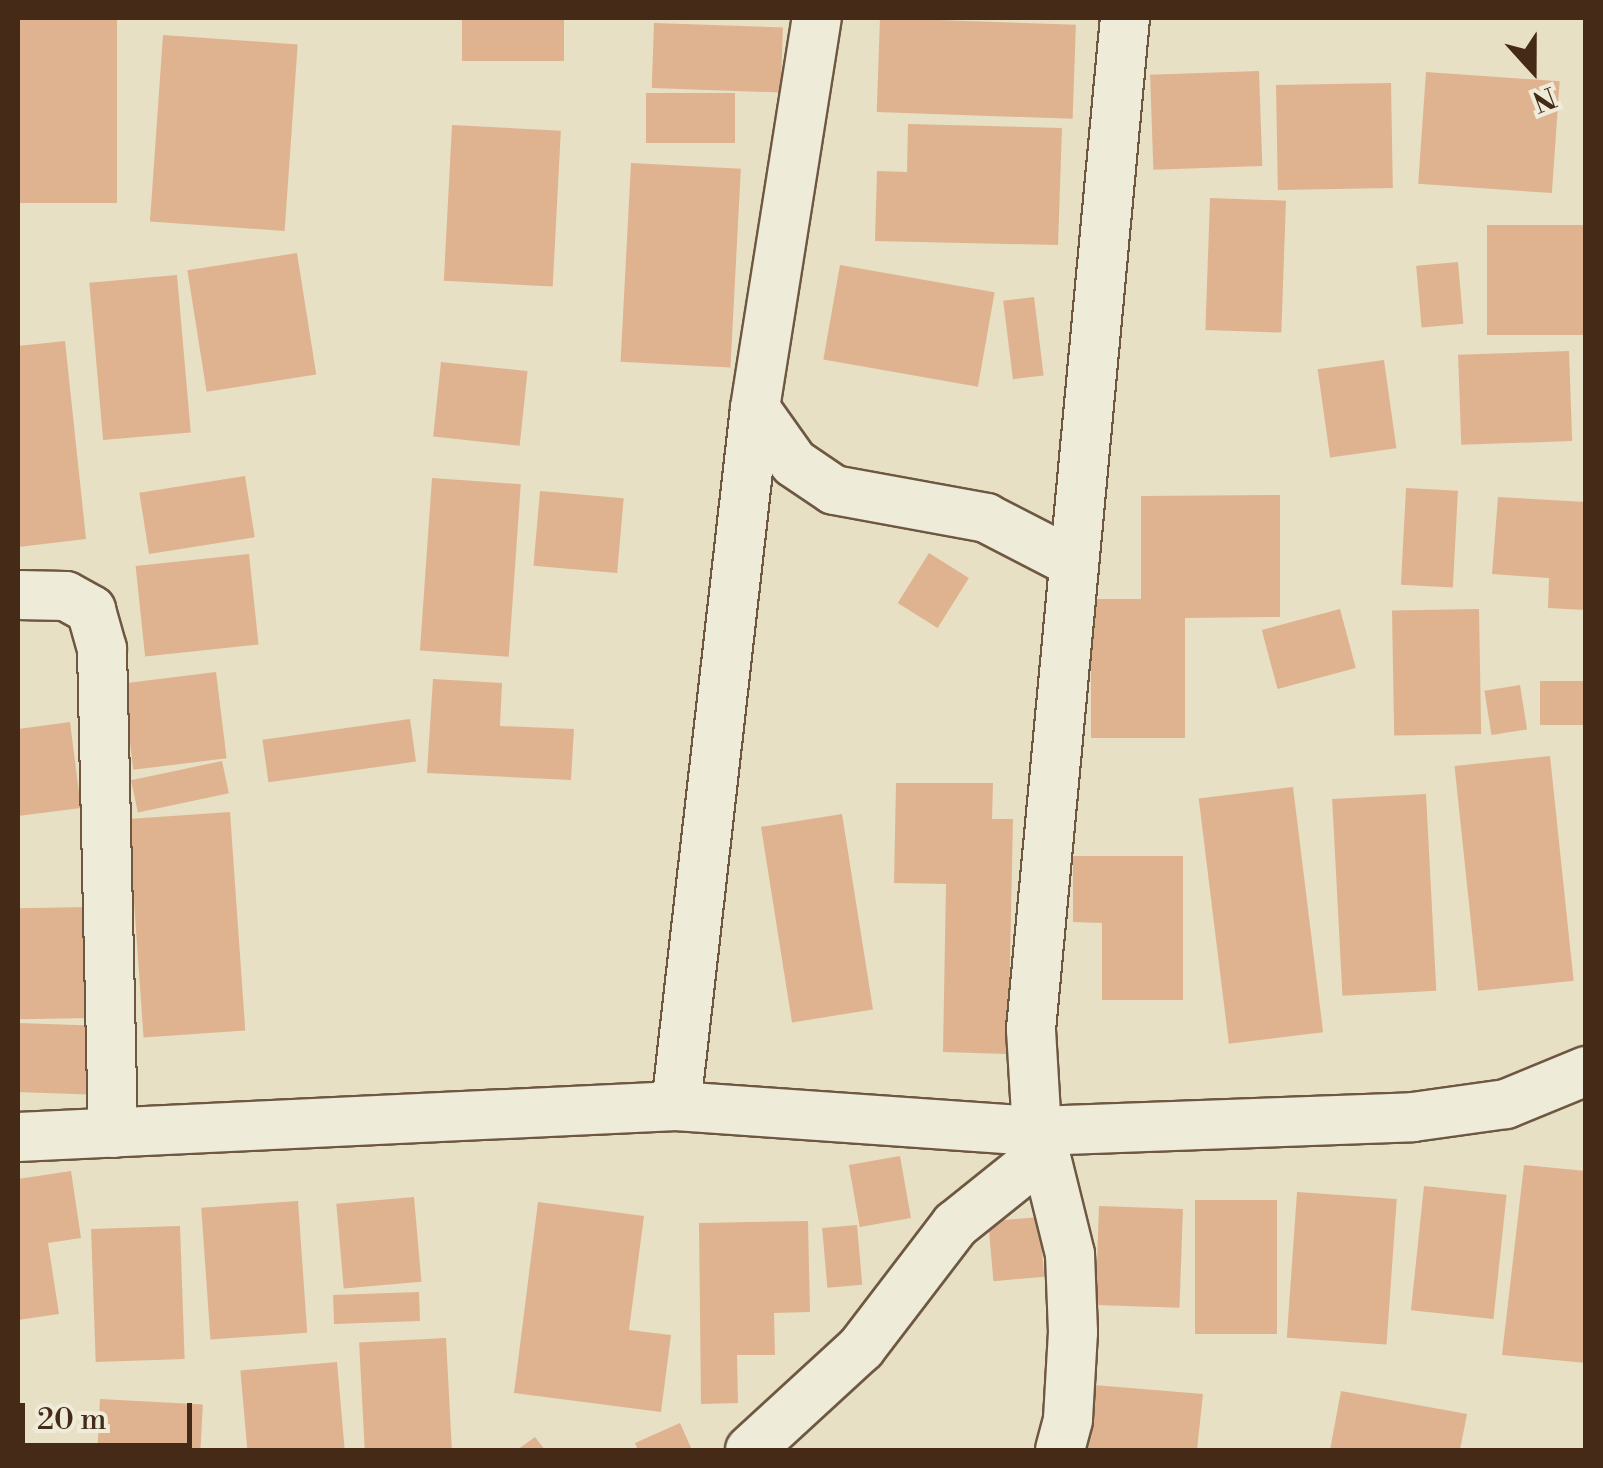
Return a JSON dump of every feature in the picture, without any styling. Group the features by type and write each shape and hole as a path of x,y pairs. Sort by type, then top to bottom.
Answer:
{"street":[{"path":"676,1106 755,408 817,18"},
{"path":"1060,1450 1068,1420 1070,1254 1041,1142 1031,1030 1125,18"},
{"path":"755,408 794,463 834,490 986,518 1073,562"},
{"path":"18,596 66,596 91,610 102,649 113,1133"},
{"path":"18,1137 676,1106 1041,1142 1413,1117 1506,1104 1586,1070"},
{"path":"750,1450 862,1348 955,1225 1041,1142"}],"building":[{"path":"18,18 117,18 117,203 18,203"},
{"path":"462,18 564,18 564,61 462,61"},
{"path":"880,18 1076,25 1073,119 877,112"},
{"path":"654,23 783,28 781,92 652,88"},
{"path":"163,35 298,44 285,231 150,222"},
{"path":"1259,71 1262,166 1153,170 1150,75"},
{"path":"1426,72 1560,81 1552,193 1418,184"},
{"path":"1391,83 1393,188 1278,190 1276,85"},
{"path":"646,93 735,93 735,143 646,143"},
{"path":"908,124 1062,128 1058,245 875,241 877,171 907,172"},
{"path":"452,125 561,131 553,286 444,281"},
{"path":"631,163 741,169 730,367 621,362"},
{"path":"1210,198 1286,201 1281,333 1205,330"},
{"path":"1487,225 1586,225 1586,335 1487,335"},
{"path":"297,253 316,374 207,392 187,270"},
{"path":"1458,262 1463,324 1422,327 1416,266"},
{"path":"840,265 995,292 978,387 823,360"},
{"path":"177,275 191,432 103,440 89,283"},
{"path":"1034,297 1044,375 1013,379 1003,301"},
{"path":"65,341 86,539 18,547 18,346"},
{"path":"1569,351 1572,441 1461,445 1458,355"},
{"path":"1384,360 1396,448 1330,457 1318,369"},
{"path":"441,362 528,371 520,446 433,437"},
{"path":"245,476 255,537 149,554 139,493"},
{"path":"432,478 521,484 509,657 420,651"},
{"path":"1406,488 1458,491 1453,588 1401,585"},
{"path":"540,491 624,498 617,573 533,566"},
{"path":"1280,495 1280,617 1185,618 1185,738 1091,738 1091,599 1141,599 1141,496"},
{"path":"1498,497 1586,502 1586,610 1548,608 1549,578 1492,574"},
{"path":"929,553 969,578 938,628 898,603"},
{"path":"249,554 259,645 145,656 136,566"},
{"path":"1340,609 1356,668 1278,689 1262,630"},
{"path":"1479,609 1481,734 1394,735 1392,611"},
{"path":"216,672 227,758 133,770 123,683"},
{"path":"433,679 502,683 500,726 574,729 571,780 427,773"},
{"path":"1540,681 1586,681 1586,725 1540,725"},
{"path":"1520,685 1527,729 1491,735 1484,691"},
{"path":"410,719 416,762 268,782 262,740"},
{"path":"70,722 81,808 18,816 18,729"},
{"path":"1550,756 1574,981 1478,991 1455,766"},
{"path":"222,761 229,793 138,813 131,780"},
{"path":"896,783 993,783 992,819 1013,819 1008,1054 943,1052 946,884 894,883"},
{"path":"1293,787 1323,1032 1229,1044 1199,799"},
{"path":"1426,794 1436,991 1342,996 1332,799"},
{"path":"230,812 245,1030 144,1038 128,819"},
{"path":"842,814 873,1010 792,1022 761,827"},
{"path":"1073,856 1183,856 1183,1000 1102,1000 1102,923 1073,922"},
{"path":"89,907 91,1018 20,1019 18,908"},
{"path":"18,1023 99,1026 97,1095 18,1092"},
{"path":"900,1156 911,1218 860,1227 849,1165"},
{"path":"1524,1165 1586,1171 1586,1363 1502,1355"},
{"path":"71,1171 81,1238 48,1243 59,1314 18,1320 18,1179"},
{"path":"1424,1186 1507,1195 1493,1319 1411,1310"},
{"path":"1297,1192 1397,1199 1387,1345 1287,1338"},
{"path":"414,1197 421,1282 344,1288 336,1204"},
{"path":"1195,1200 1277,1200 1277,1334 1195,1334"},
{"path":"298,1201 307,1333 210,1339 201,1208"},
{"path":"538,1202 644,1216 629,1330 671,1335 661,1412 514,1393"},
{"path":"1099,1206 1183,1209 1179,1308 1096,1305"},
{"path":"1039,1217 1044,1277 993,1281 988,1221"},
{"path":"808,1221 810,1312 774,1313 775,1355 737,1355 738,1403 701,1404 699,1223"},
{"path":"857,1225 862,1285 827,1288 822,1228"},
{"path":"180,1226 185,1359 96,1362 91,1229"},
{"path":"419,1292 420,1321 334,1324 333,1295"},
{"path":"446,1338 452,1450 365,1450 359,1343"},
{"path":"337,1362 345,1450 247,1450 240,1370"},
{"path":"1094,1385 1203,1394 1197,1450 1087,1450"},
{"path":"1341,1391 1467,1414 1460,1450 1330,1450"},
{"path":"100,1399 203,1404 200,1450 97,1450"},
{"path":"680,1423 692,1450 638,1450 635,1443"},
{"path":"535,1437 545,1450 517,1450"}]}
